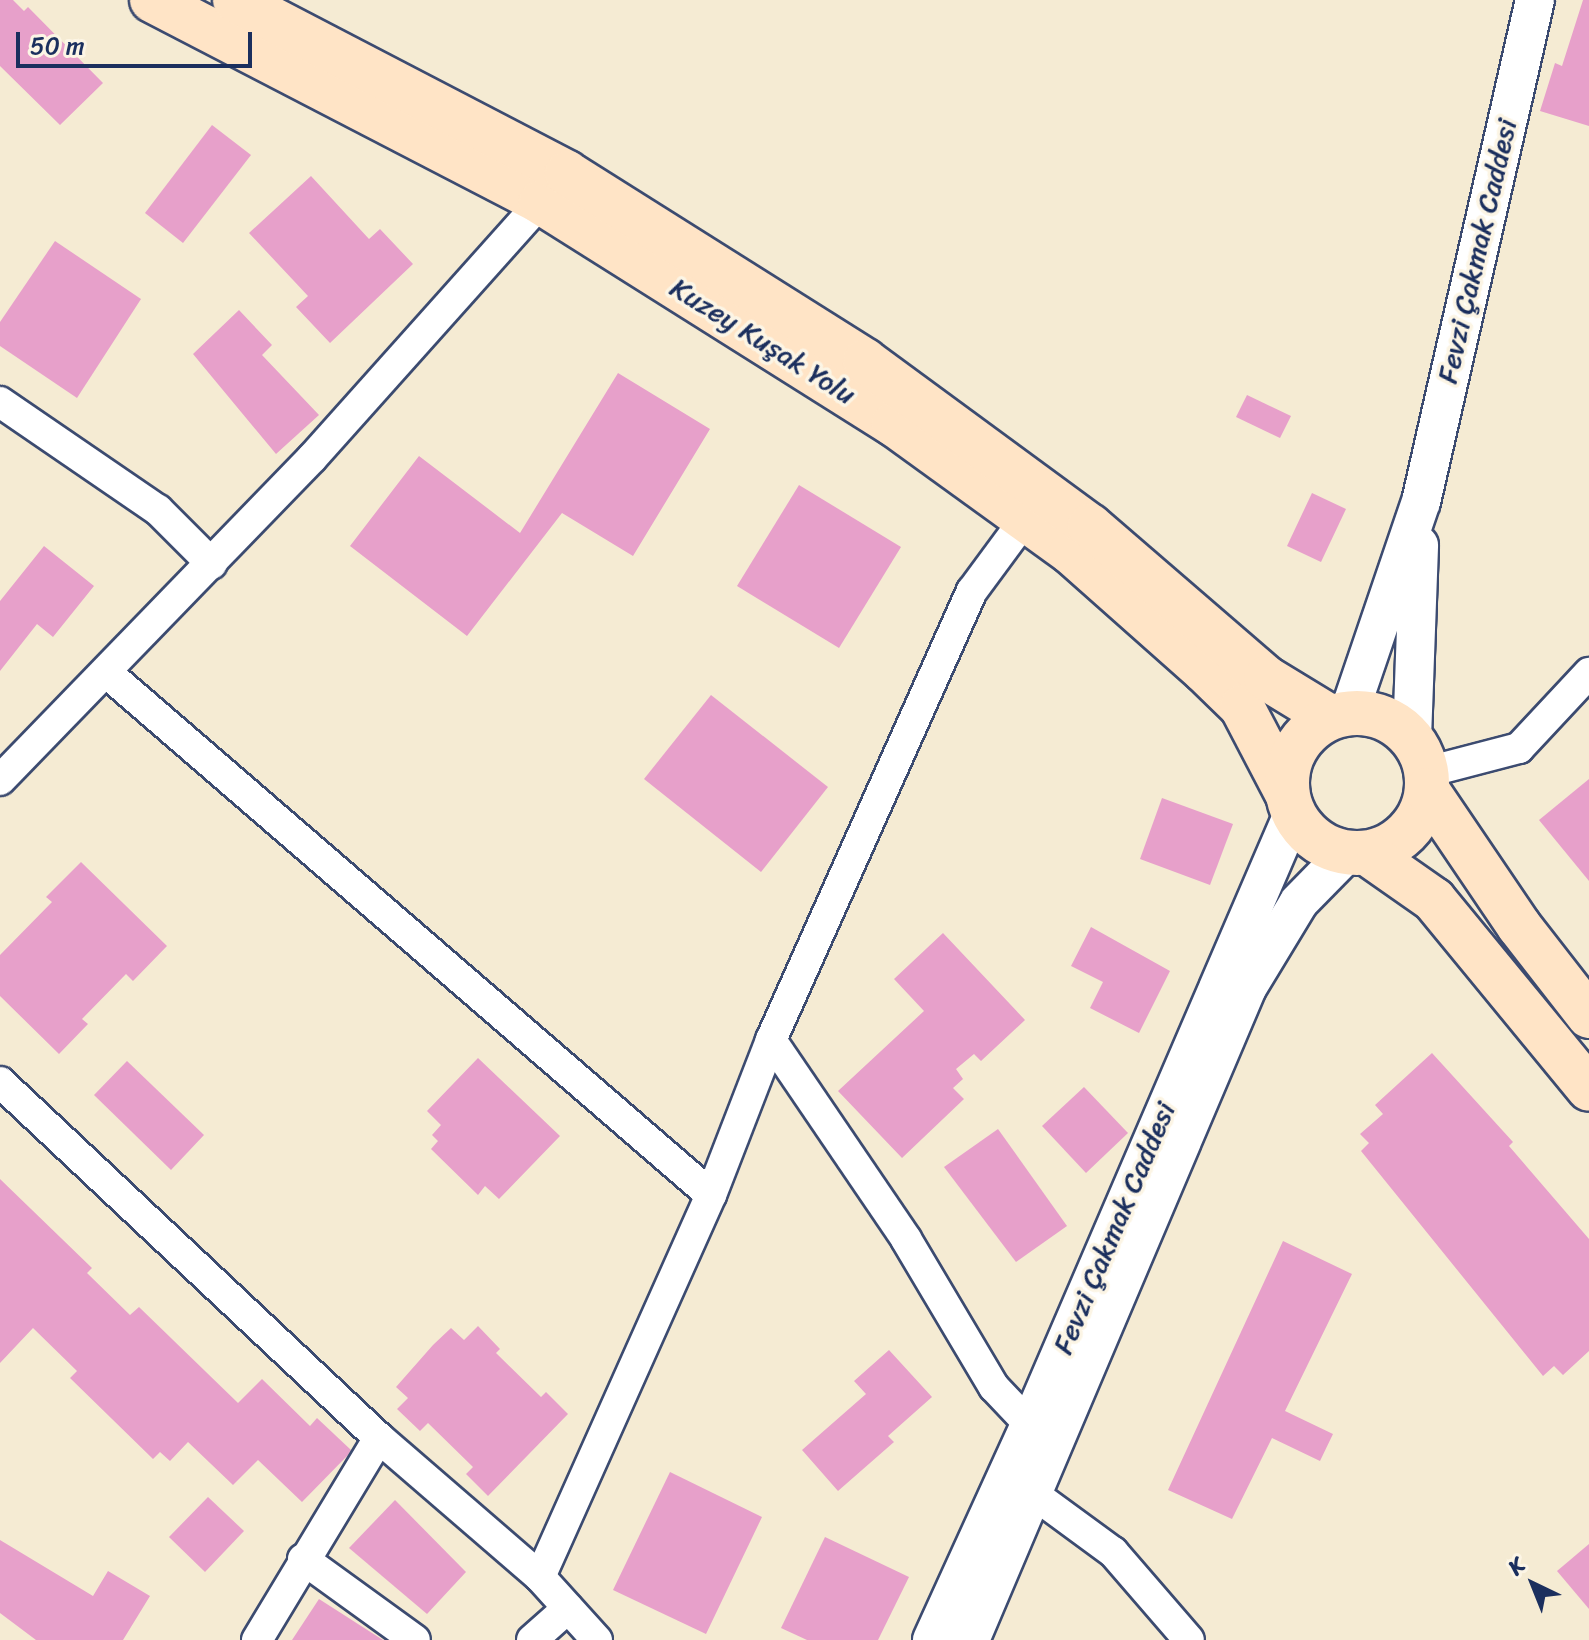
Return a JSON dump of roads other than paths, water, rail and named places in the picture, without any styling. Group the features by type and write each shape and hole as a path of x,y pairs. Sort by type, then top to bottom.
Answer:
{"main road":[{"name":"Kuzey Kuşak Yolu","path":"152,0 554,187 894,424 1071,552 1242,707 1290,803"},
{"name":"Kuzey Kuşak Yolu","path":"235,0 554,187 865,361 1090,526 1266,678 1339,715"},
{"path":"1589,1016 1519,926 1422,767 1384,717 1339,715 1295,748 1290,803 1316,840 1357,853 1434,900 1589,1089"},
{"path":"1357,853 1396,842 1418,819 1422,767"}],"street":[{"name":"Fevzi Çakmak Caddesi","path":"1421,502 1535,0"},
{"path":"0,780 212,564 554,187"},
{"path":"0,402 158,510 212,564"},
{"path":"1339,715 1421,502"},
{"path":"1421,502 1422,767 1519,748 1589,673"},
{"path":"540,1577 711,1195 771,1040 972,591 1025,519"},
{"path":"107,673 711,1195"},
{"name":"Fevzi Çakmak Caddesi","path":"932,1640 1030,1425 1290,803"},
{"path":"970,1640 1035,1495 1257,966 1299,902 1357,853"},
{"path":"771,1040 906,1239 994,1387 1030,1425"},
{"path":"0,1082 379,1438 540,1577 597,1640"},
{"path":"257,1640 303,1559 379,1438"},
{"path":"1035,1495 1113,1552 1189,1640"},
{"path":"303,1559 415,1640"},
{"path":"532,1640 568,1608"}]}
